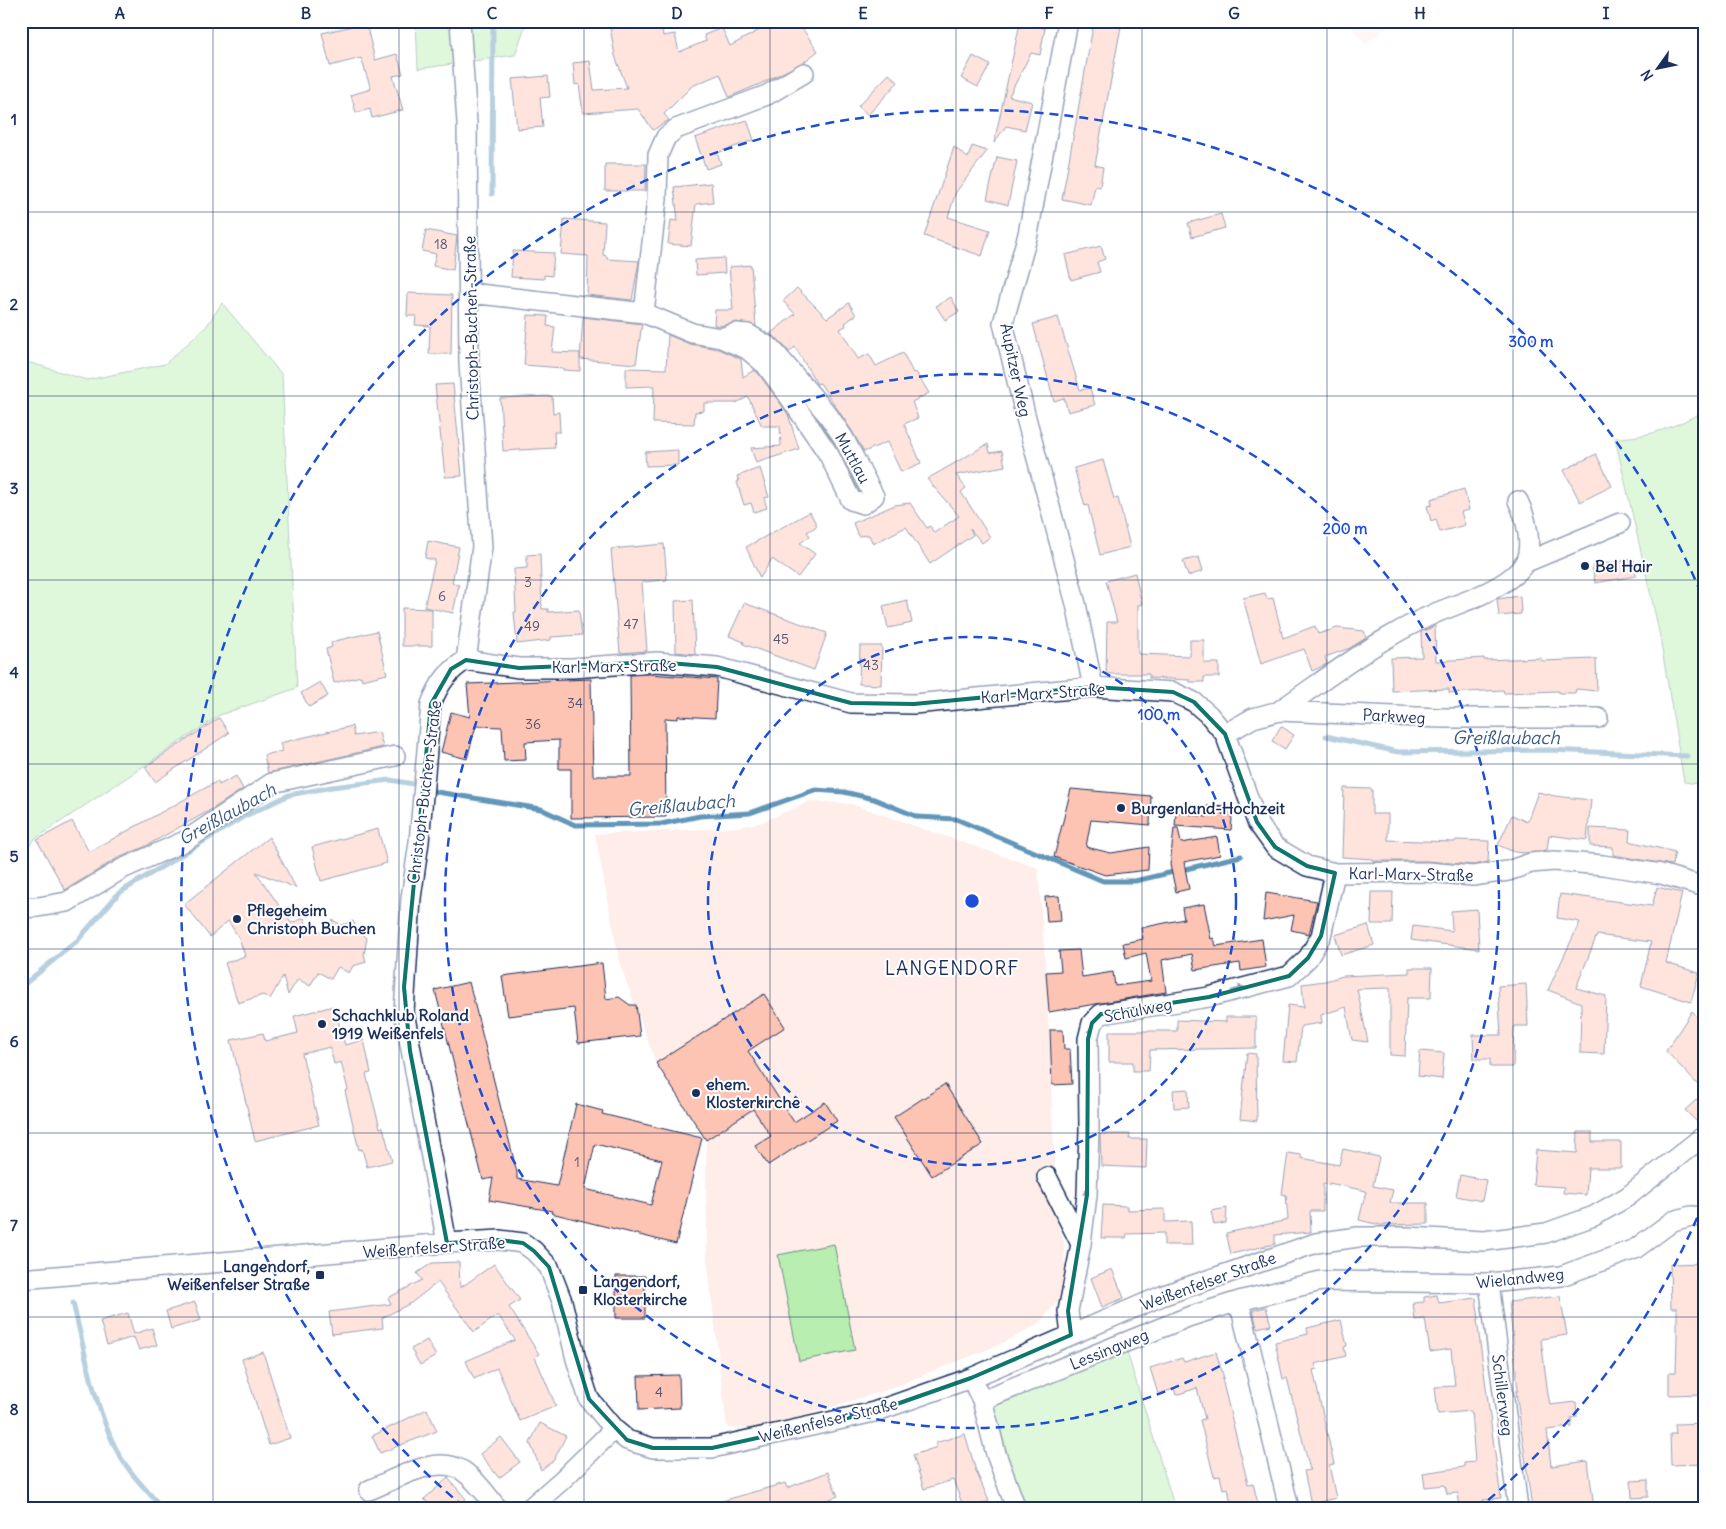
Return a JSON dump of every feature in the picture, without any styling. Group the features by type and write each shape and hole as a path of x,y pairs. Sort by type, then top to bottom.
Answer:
{"street":[{"name":"Christoph-Buchen-Straße","path":"447,1243 404,1012 411,898 418,857 431,704 439,684 451,669 466,660 482,547 469,364 470,294 467,123 460,21"},
{"name":"Aupitzer Weg","path":"1068,21 1028,234 1003,323 1025,414 1076,604 1092,687"},
{"path":"644,313 657,199 656,171 658,155 666,137 676,129 767,95 804,74"},
{"name":"Muttlau","path":"470,294 644,313 692,333 721,338 747,349 766,365 829,454 851,500 863,504 870,500 874,496 843,437 828,415 772,348 748,334 736,333 721,338"},
{"path":"1518,501 1526,518 1528,542 1524,564"},
{"name":"Parkweg","path":"1279,711 1389,636 1435,612 1482,595 1524,564 1620,523"},
{"name":"Karl-Marx-Straße","path":"466,660 520,668 572,668 657,662 717,667 851,703 914,704 1092,687 1173,692 1194,702 1209,715 1225,734 1257,822 1275,847 1306,866 1335,873 1427,872 1473,876 1508,871 1531,863 1554,860 1661,874 1705,887"},
{"name":"Parkweg","path":"1225,734 1253,718 1279,711 1440,718 1598,718"},
{"path":"21,908 67,902 122,869 185,841 272,783 396,756"},
{"name":"Schulweg","path":"1071,1335 1068,1311 1081,1244 1087,1195 1089,1129 1088,1039 1092,1023 1101,1014 1209,997 1289,976 1308,958 1321,936 1335,873"},
{"name":"Weißenfelser Straße","path":"21,1279 447,1243 499,1240 523,1243 534,1250 549,1267 562,1301 576,1359 589,1399 614,1428 627,1440 653,1448 712,1448 874,1412 971,1378 1164,1295 1316,1243 1358,1237 1484,1241 1546,1233 1594,1216 1627,1197 1705,1135"},
{"path":"1047,1177 1081,1244"},
{"name":"Wielandweg","path":"1321,1281 1489,1283 1561,1276 1635,1249 1673,1220 1691,1216 1705,1217"},
{"name":"Lessingweg","path":"982,1400 1188,1317 1238,1301 1321,1281"},
{"name":"Schillerweg","path":"1489,1283 1518,1508"},
{"path":"1238,1301 1289,1508"},
{"path":"971,1378 982,1400 996,1454 1016,1508"},
{"path":"530,1508 562,1480 614,1428"},
{"path":"369,1490 431,1465 447,1465 462,1470 497,1508"}],"highlighted area":[{"path":"466,660 519,668 657,662 717,667 851,703 914,704 1093,687 1173,692 1194,702 1225,734 1257,822 1275,847 1307,866 1335,873 1321,936 1308,958 1289,976 1209,997 1101,1014 1092,1023 1088,1039 1087,1195 1068,1311 1071,1335 971,1378 874,1412 800,1430 712,1448 653,1448 627,1440 589,1399 549,1267 534,1251 523,1243 499,1240 447,1243 410,1051 404,987 431,704 451,669"}],"shaded area":[{"path":"1347,21 1395,21 1365,45"},
{"path":"811,801 851,804 1038,868 1046,972 1055,1173 1039,1181 1055,1215 1064,1242 1065,1277 1058,1300 1040,1323 1001,1344 883,1391 763,1428 727,1428 707,1259 706,1140 734,1121 656,1063 620,964 595,834 730,828 760,823"}],"green space":[{"path":"416,21 527,21 515,55 418,69"},
{"path":"222,303 282,375 297,688 220,715 35,839 21,855 21,363 31,363 87,380 165,364 206,327"},
{"path":"1705,411 1705,785 1684,782 1659,631 1615,438 1639,436 1662,430"},
{"path":"834,1244 855,1350 799,1361 778,1255"},
{"path":"1127,1352 1175,1508 1028,1508 1012,1471 994,1405"}],"building":[{"path":"609,21 661,21 663,36 675,34 679,52 706,41 704,35 722,28 730,46 776,21 797,21 818,51 804,62 729,97 720,74 692,86 664,114 669,120 653,130 638,109 583,113 579,84 575,85 573,63 590,61 594,90 627,88 615,56"},
{"path":"1094,21 1122,21 1095,165 1103,167 1100,187 1095,186 1091,205 1062,199"},
{"path":"366,23 375,60 397,54 403,74 393,76 403,110 372,118 370,109 356,113 351,95 371,89 361,58 330,66 322,33"},
{"path":"1020,23 1045,28 1040,55 1031,53 1009,96 1032,102 1025,130 1006,126 994,143"},
{"path":"973,56 990,65 978,87 961,78"},
{"path":"889,74 898,82 868,115 858,106"},
{"path":"548,76 550,97 540,98 543,127 517,129 512,79"},
{"path":"747,120 754,140 717,153 721,164 706,169 695,138"},
{"path":"972,146 987,151 956,192 948,217 990,230 982,256 924,236 954,147 968,158"},
{"path":"997,157 1017,161 1008,205 987,199"},
{"path":"605,164 646,164 645,191 605,191"},
{"path":"711,183 713,202 696,204 691,246 668,244 671,220 678,221 674,187"},
{"path":"1221,214 1225,228 1192,237 1188,223"},
{"path":"564,219 605,222 603,255 607,256 607,259 639,261 632,300 587,295 588,256 561,254"},
{"path":"426,230 457,236 453,270 433,266 436,254 422,251"},
{"path":"1101,246 1105,259 1097,262 1100,272 1071,280 1065,255"},
{"path":"513,251 554,253 552,276 544,275 544,279 511,277"},
{"path":"724,258 725,273 696,275 695,260"},
{"path":"751,265 756,326 737,322 720,326 714,325 715,310 733,310 729,267"},
{"path":"797,288 827,318 849,303 856,315 845,323 846,326 840,329 858,359 869,354 876,366 903,353 913,373 916,372 929,393 912,402 918,418 904,424 921,463 901,472 887,442 864,452 820,383 817,384 795,347 789,352 779,340 770,334 795,314 783,301"},
{"path":"408,293 452,295 451,354 429,354 430,326 415,325 416,316 407,316"},
{"path":"951,297 959,312 945,320 936,306"},
{"path":"528,315 548,316 547,326 555,327 552,352 580,353 580,371 524,365"},
{"path":"583,317 642,324 636,364 580,359"},
{"path":"1058,317 1080,390 1090,388 1095,405 1068,412 1064,398 1054,401 1033,324"},
{"path":"668,335 690,344 718,349 741,359 743,377 754,370 758,373 788,414 799,449 756,463 751,448 781,446 780,426 762,426 748,397 736,403 704,403 704,411 695,412 694,424 653,423 654,386 626,387 626,368 666,369"},
{"path":"453,384 462,476 445,477 435,385"},
{"path":"552,396 553,413 559,412 560,432 554,432 555,448 503,451 500,398"},
{"path":"988,444 990,453 1002,451 1005,466 956,475 966,488 961,492 990,537 982,543 970,529 973,535 930,564 906,527 873,544 869,535 858,536 853,523 895,505 910,503 927,528 930,526 934,533 959,516 927,479"},
{"path":"678,450 678,465 646,466 645,452"},
{"path":"1596,454 1612,486 1580,502 1564,470"},
{"path":"1103,460 1114,499 1118,498 1130,547 1100,555 1088,505 1085,506 1074,468"},
{"path":"760,468 769,497 764,498 767,508 754,512 751,503 744,505 737,476"},
{"path":"1464,489 1469,510 1461,512 1465,525 1440,532 1436,519 1431,521 1427,506 1432,505 1431,499"},
{"path":"810,512 817,526 807,532 810,536 800,543 815,554 798,577 772,559 760,578 746,547"},
{"path":"428,541 459,547 452,583 459,585 453,613 424,607 435,560 425,558"},
{"path":"664,544 667,580 642,582 647,651 620,653 611,549"},
{"path":"540,554 542,609 548,609 548,612 579,610 582,635 551,637 551,640 517,644 514,612 516,612 514,569 527,568 527,555"},
{"path":"1199,557 1203,571 1188,576 1183,561"},
{"path":"1634,559 1636,576 1595,583 1592,566"},
{"path":"1135,573 1142,604 1138,605 1138,654 1190,656 1190,640 1204,640 1204,663 1219,663 1219,677 1204,677 1204,682 1190,682 1190,680 1149,678 1149,674 1106,674 1107,622 1117,622 1106,581"},
{"path":"1265,593 1267,599 1273,598 1283,638 1315,626 1318,634 1337,628 1364,631 1366,638 1350,648 1325,657 1327,664 1312,671 1304,649 1261,664 1243,598"},
{"path":"1520,596 1521,614 1499,616 1497,599"},
{"path":"693,600 695,654 676,652 675,601"},
{"path":"907,600 912,623 888,628 883,606"},
{"path":"744,603 827,633 814,670 743,644 744,642 729,636"},
{"path":"402,608 432,609 432,646 402,646"},
{"path":"1435,626 1436,661 1484,658 1484,660 1541,658 1541,661 1596,659 1597,691 1576,689 1575,693 1559,693 1559,691 1504,693 1503,690 1449,693 1449,689 1392,691 1391,658 1422,657 1421,632"},
{"path":"377,631 387,674 362,680 361,676 334,683 326,649 332,647 331,642"},
{"path":"860,646 882,646 881,685 859,684"},
{"path":"649,674 717,679 715,718 678,716 678,719 665,718 666,817 571,818 571,769 559,769 559,740 525,742 526,760 504,761 502,727 476,726 467,759 441,752 451,712 470,717 467,684 591,679 593,776 631,776 630,675"},
{"path":"320,682 328,696 309,707 301,693"},
{"path":"219,718 229,733 155,782 145,767"},
{"path":"352,726 354,736 379,732 383,747 268,773 264,755 282,751 280,743"},
{"path":"1281,726 1294,735 1285,749 1272,741"},
{"path":"236,776 243,789 214,808 144,847 116,859 65,890 37,840 72,821 89,852 218,781 219,785"},
{"path":"1344,788 1372,789 1372,814 1388,814 1388,840 1489,841 1488,862 1473,865 1427,861 1373,861 1373,859 1342,857"},
{"path":"1071,789 1151,796 1150,825 1091,820 1086,847 1111,853 1149,847 1148,870 1105,875 1054,857"},
{"path":"1538,792 1591,800 1587,840 1549,835 1547,850 1526,853 1514,852 1498,845 1512,815 1527,822"},
{"path":"1207,806 1230,807 1231,830 1175,826 1176,812 1207,817"},
{"path":"1174,828 1178,828 1181,843 1217,837 1220,855 1184,862 1189,889 1176,892 1170,865"},
{"path":"1590,828 1630,830 1629,841 1675,852 1672,865 1613,855 1613,847 1590,846"},
{"path":"378,829 387,863 321,881 312,847"},
{"name":"Pflegeheim Christoph Buchen","path":"269,837 296,888 256,872 291,923 304,918 306,923 325,934 333,920 341,925 353,921 356,928 367,938 364,954 366,962 353,966 349,973 338,967 331,979 318,972 310,986 298,979 288,995 283,976 270,999 263,995 238,1003 225,963 245,956 239,938 228,921 210,937 184,904"},
{"path":"1657,887 1682,893 1666,963 1699,973 1691,1002 1641,986 1651,942 1597,935 1576,988 1606,996 1604,1054 1580,1053 1581,1003 1548,990 1580,922 1557,918 1560,894 1652,906"},
{"path":"1372,892 1393,892 1392,924 1371,924"},
{"path":"1266,893 1317,901 1309,934 1291,930 1294,915 1263,921"},
{"path":"1059,896 1061,921 1047,922 1045,897"},
{"path":"1204,904 1211,939 1214,938 1216,946 1262,939 1266,967 1241,971 1240,963 1195,970 1192,954 1162,960 1166,992 1049,1012 1046,972 1061,971 1059,951 1079,950 1082,977 1113,972 1115,986 1151,981 1146,953 1126,958 1123,943 1143,939 1141,928 1184,919 1182,908"},
{"path":"1477,909 1479,949 1411,940 1413,926 1452,931 1451,911"},
{"path":"1368,925 1374,945 1341,955 1335,935"},
{"path":"602,963 606,999 619,997 630,1005 636,1005 640,1036 578,1043 574,1008 508,1016 502,976"},
{"path":"1409,968 1432,968 1431,998 1407,998 1405,1056 1390,1055 1390,988 1357,989 1368,1042 1352,1040 1346,1007 1321,1015 1322,1023 1301,1026 1297,1062 1283,1061 1288,1005 1304,1007 1302,984 1343,976 1409,973"},
{"path":"469,982 517,1172 517,1179 557,1186 576,1104 603,1111 602,1114 702,1138 676,1244 551,1213 552,1211 489,1200 493,1178 483,1180 435,990","holes":["595,1144 662,1160 651,1205 585,1189"]},
{"path":"1526,984 1528,1026 1514,1026 1513,1067 1490,1067 1490,1059 1474,1059 1473,1035 1501,1035 1498,986"},
{"path":"764,994 785,1027 748,1051 794,1122 825,1102 837,1121 768,1165 755,1146 771,1136 753,1109 706,1140 656,1063"},
{"path":"334,1006 345,1045 364,1040 371,1073 366,1074 380,1128 383,1127 392,1161 367,1167 362,1149 359,1150 345,1091 348,1090 341,1062 334,1064 330,1047 302,1054 319,1125 255,1141 231,1040 263,1033 265,1041 298,1033 294,1016"},
{"path":"1692,1011 1705,1025 1705,1077 1697,1084 1666,1051"},
{"path":"1226,1017 1256,1017 1256,1048 1150,1050 1149,1071 1133,1071 1133,1062 1109,1062 1109,1031 1177,1031 1177,1020 1226,1022"},
{"path":"1050,1030 1063,1030 1064,1049 1070,1049 1072,1084 1052,1085"},
{"path":"1420,1051 1444,1053 1442,1079 1418,1076"},
{"path":"1247,1053 1256,1054 1257,1121 1240,1119"},
{"path":"945,1084 983,1144 932,1176 894,1117"},
{"path":"1188,1089 1189,1107 1174,1108 1173,1090"},
{"path":"1705,1092 1705,1124 1700,1125 1685,1110"},
{"path":"1578,1132 1592,1132 1592,1142 1621,1142 1621,1168 1588,1168 1586,1195 1563,1193 1564,1187 1533,1185 1536,1150 1577,1153"},
{"path":"1100,1134 1130,1134 1129,1139 1147,1139 1146,1168 1101,1166"},
{"path":"1343,1149 1379,1157 1373,1186 1393,1190 1390,1203 1428,1203 1428,1224 1380,1225 1359,1220 1366,1191 1329,1183 1329,1185 1323,1184 1323,1211 1310,1211 1311,1232 1275,1235 1275,1244 1231,1254 1226,1233 1288,1220 1286,1195 1282,1194 1288,1153 1302,1155 1301,1158 1339,1165"},
{"path":"1460,1175 1486,1180 1482,1201 1456,1196"},
{"path":"1103,1205 1127,1206 1127,1210 1165,1209 1165,1222 1191,1221 1192,1245 1164,1245 1164,1233 1127,1234 1126,1238 1101,1238"},
{"path":"1227,1208 1226,1223 1214,1225 1211,1211"},
{"path":"459,1262 460,1288 494,1264 520,1300 509,1307 539,1354 535,1357 556,1406 520,1421 497,1368 474,1379 466,1361 515,1340 498,1315 474,1332 438,1282 411,1303 382,1318 383,1328 332,1334 329,1312 391,1304 388,1298 422,1280 417,1273 432,1263"},
{"path":"1705,1263 1705,1394 1669,1395 1669,1372 1676,1372 1677,1335 1677,1308 1671,1308 1670,1264"},
{"path":"1112,1269 1124,1298 1102,1307 1091,1278"},
{"path":"616,1276 645,1276 645,1318 616,1318"},
{"path":"1437,1295 1439,1303 1476,1298 1479,1319 1477,1320 1501,1498 1483,1500 1484,1505 1460,1508 1458,1493 1447,1494 1445,1485 1425,1487 1423,1473 1464,1467 1464,1463 1475,1462 1471,1411 1438,1414 1435,1387 1455,1386 1451,1349 1430,1352 1425,1319 1415,1320 1413,1303 1424,1302 1424,1297"},
{"path":"1560,1296 1567,1335 1541,1339 1547,1387 1550,1405 1576,1402 1577,1417 1571,1418 1572,1427 1547,1430 1551,1466 1588,1461 1594,1508 1561,1508 1561,1505 1532,1508 1516,1391 1518,1391 1509,1302"},
{"path":"195,1302 201,1320 171,1329 166,1311"},
{"path":"1266,1307 1271,1325 1257,1328 1253,1310"},
{"path":"128,1313 134,1334 152,1328 157,1345 139,1350 134,1337 107,1345 100,1321"},
{"path":"1341,1320 1347,1346 1344,1347 1346,1356 1315,1364 1317,1369 1313,1370 1334,1464 1329,1465 1336,1498 1311,1504 1304,1471 1310,1470 1287,1378 1283,1379 1275,1342 1308,1334 1307,1328"},
{"path":"427,1340 436,1356 420,1365 411,1349"},
{"path":"263,1352 290,1438 269,1445 242,1359"},
{"path":"1216,1352 1224,1378 1222,1379 1248,1484 1253,1483 1259,1508 1232,1508 1228,1488 1223,1489 1220,1476 1214,1477 1200,1420 1205,1419 1197,1388 1176,1395 1174,1389 1158,1394 1150,1368 1182,1358 1184,1362"},
{"path":"679,1375 680,1408 639,1410 638,1376"},
{"path":"427,1409 437,1431 380,1453 372,1436"},
{"path":"540,1423 566,1436 554,1460 541,1470 530,1443"},
{"path":"1705,1423 1705,1464 1671,1465 1670,1434 1676,1434 1675,1424"},
{"path":"965,1434 976,1471 989,1501 972,1508 964,1508 953,1480 924,1489 913,1455 937,1447 935,1443"},
{"path":"501,1437 520,1462 499,1478 480,1454"},
{"path":"828,1472 838,1496 825,1501 827,1508 716,1508 715,1503 785,1483 787,1488"},
{"path":"448,1478 466,1499 457,1508 433,1508 424,1499"},
{"path":"1648,1480 1648,1497 1632,1498 1631,1481"}],"waterway":[{"path":"492,194 493,21"},
{"name":"Greißlaubach","path":"1326,736 1398,752 1549,750 1687,756"},
{"name":"Greißlaubach","path":"21,987 78,940 119,893 243,817 289,795 332,787 390,780 419,785"},
{"name":"Greißlaubach","path":"427,788 437,792 541,809 575,825 661,824 700,816 750,813 815,790 844,792 874,799 918,817 956,819 1103,881 1135,881 1241,856"},
{"path":"73,1303 96,1397 109,1433 117,1451 127,1466 162,1508"}],"place":[{"name":"Bel Hair","path":"1585,566"},
{"name":"Burgenland-Hochzeit","path":"1121,808"},
{"name":"Pflegeheim Christoph Buchen","path":"237,919"},
{"name":"Schachklub Roland 1919 Weißenfels","path":"322,1024"},
{"name":"ehem. Klosterkirche","path":"696,1093"},
{"name":"Langendorf, Weißenfelser Straße","path":"320,1275"},
{"name":"Langendorf, Klosterkirche","path":"583,1290"}],"district":[{"name":"LANGENDORF","path":"952,968"}]}
